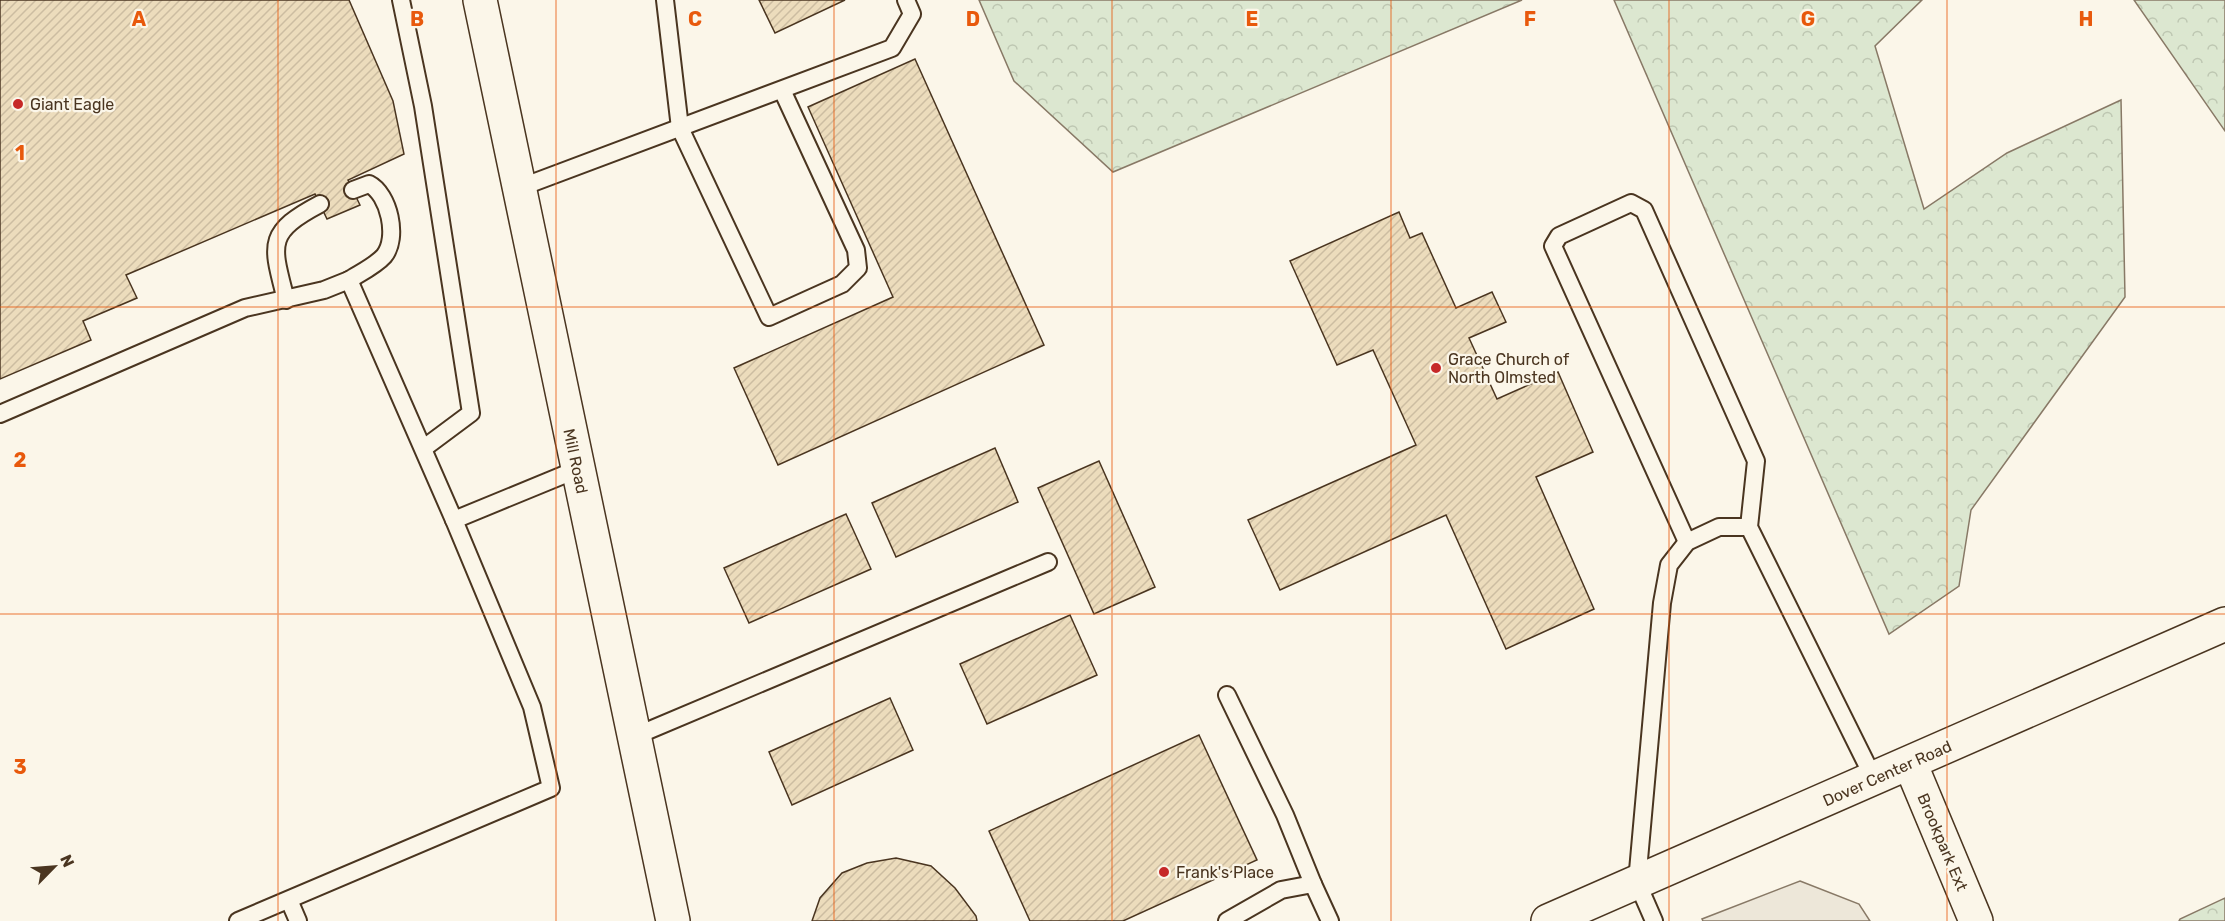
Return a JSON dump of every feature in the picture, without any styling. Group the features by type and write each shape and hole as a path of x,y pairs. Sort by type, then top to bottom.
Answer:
{"street":[{"name":"Mill Road","path":"480,0 673,921"},
{"name":"Dover Center Road","path":"1548,921 2225,624"},
{"name":"Brookpark Ext","path":"1910,763 1976,921"}],"lane":[{"path":"401,0 423,106 471,413 424,448"},
{"path":"665,0 680,128 769,317 842,284 858,268 856,250 782,90"},
{"path":"519,188 892,48 912,14 906,0"},
{"path":"0,414 245,308 324,290 349,280 385,254 391,231 387,209 376,188 369,184 353,190"},
{"path":"1687,542 1553,246 1559,236 1631,203 1644,210 1756,461 1749,527 1874,779"},
{"path":"286,300 275,245 279,233 298,215 320,204"},
{"path":"238,921 551,788 532,707 424,448 349,280"},
{"path":"454,520 578,469"},
{"path":"1654,921 1637,882 1662,603 1669,565 1687,542 1719,527 1749,527"},
{"path":"633,737 1048,562"},
{"path":"1227,695 1286,815 1330,921"},
{"path":"1227,921 1281,890 1313,884"},
{"path":"289,900 298,921"}],"green space":[{"path":"979,0 1522,0 1113,172 1014,81"},
{"path":"1614,0 1922,0 1875,46 1924,209 2007,153 2121,100 2125,297 1971,510 1959,586 1889,634"},
{"path":"2134,0 2225,0 2225,131"},
{"path":"2225,898 2225,921 2179,921 2180,919"}],"shaded area":[{"path":"1800,881 1859,904 1870,921 1703,921 1702,919"}],"building":[{"path":"0,0 349,0 393,101 404,154 348,180 360,205 327,219 315,194 126,275 137,298 83,321 91,340 0,379"},
{"path":"759,0 845,0 775,33"},
{"path":"915,59 1044,345 778,465 734,368 893,297 808,107"},
{"path":"1399,212 1410,238 1422,233 1456,308 1492,292 1506,322 1469,338 1497,399 1558,372 1593,452 1536,477 1594,609 1506,649 1446,515 1280,590 1248,520 1416,445 1373,350 1337,365 1290,261"},
{"path":"995,448 1018,502 896,557 872,503"},
{"path":"1099,461 1155,587 1094,614 1038,488"},
{"path":"846,514 871,569 749,623 724,568"},
{"path":"1070,615 1097,675 987,724 960,664"},
{"path":"890,698 913,750 792,805 769,752"},
{"path":"1199,735 1257,860 1123,921 1030,921 989,831"},
{"path":"896,858 931,866 955,888 976,916 977,921 812,921 820,898 842,873 867,863"}],"place":[{"name":"Giant Eagle","path":"18,104"},
{"name":"Grace Church of North Olmsted","path":"1436,368"},
{"name":"Frank's Place","path":"1164,872"}]}
